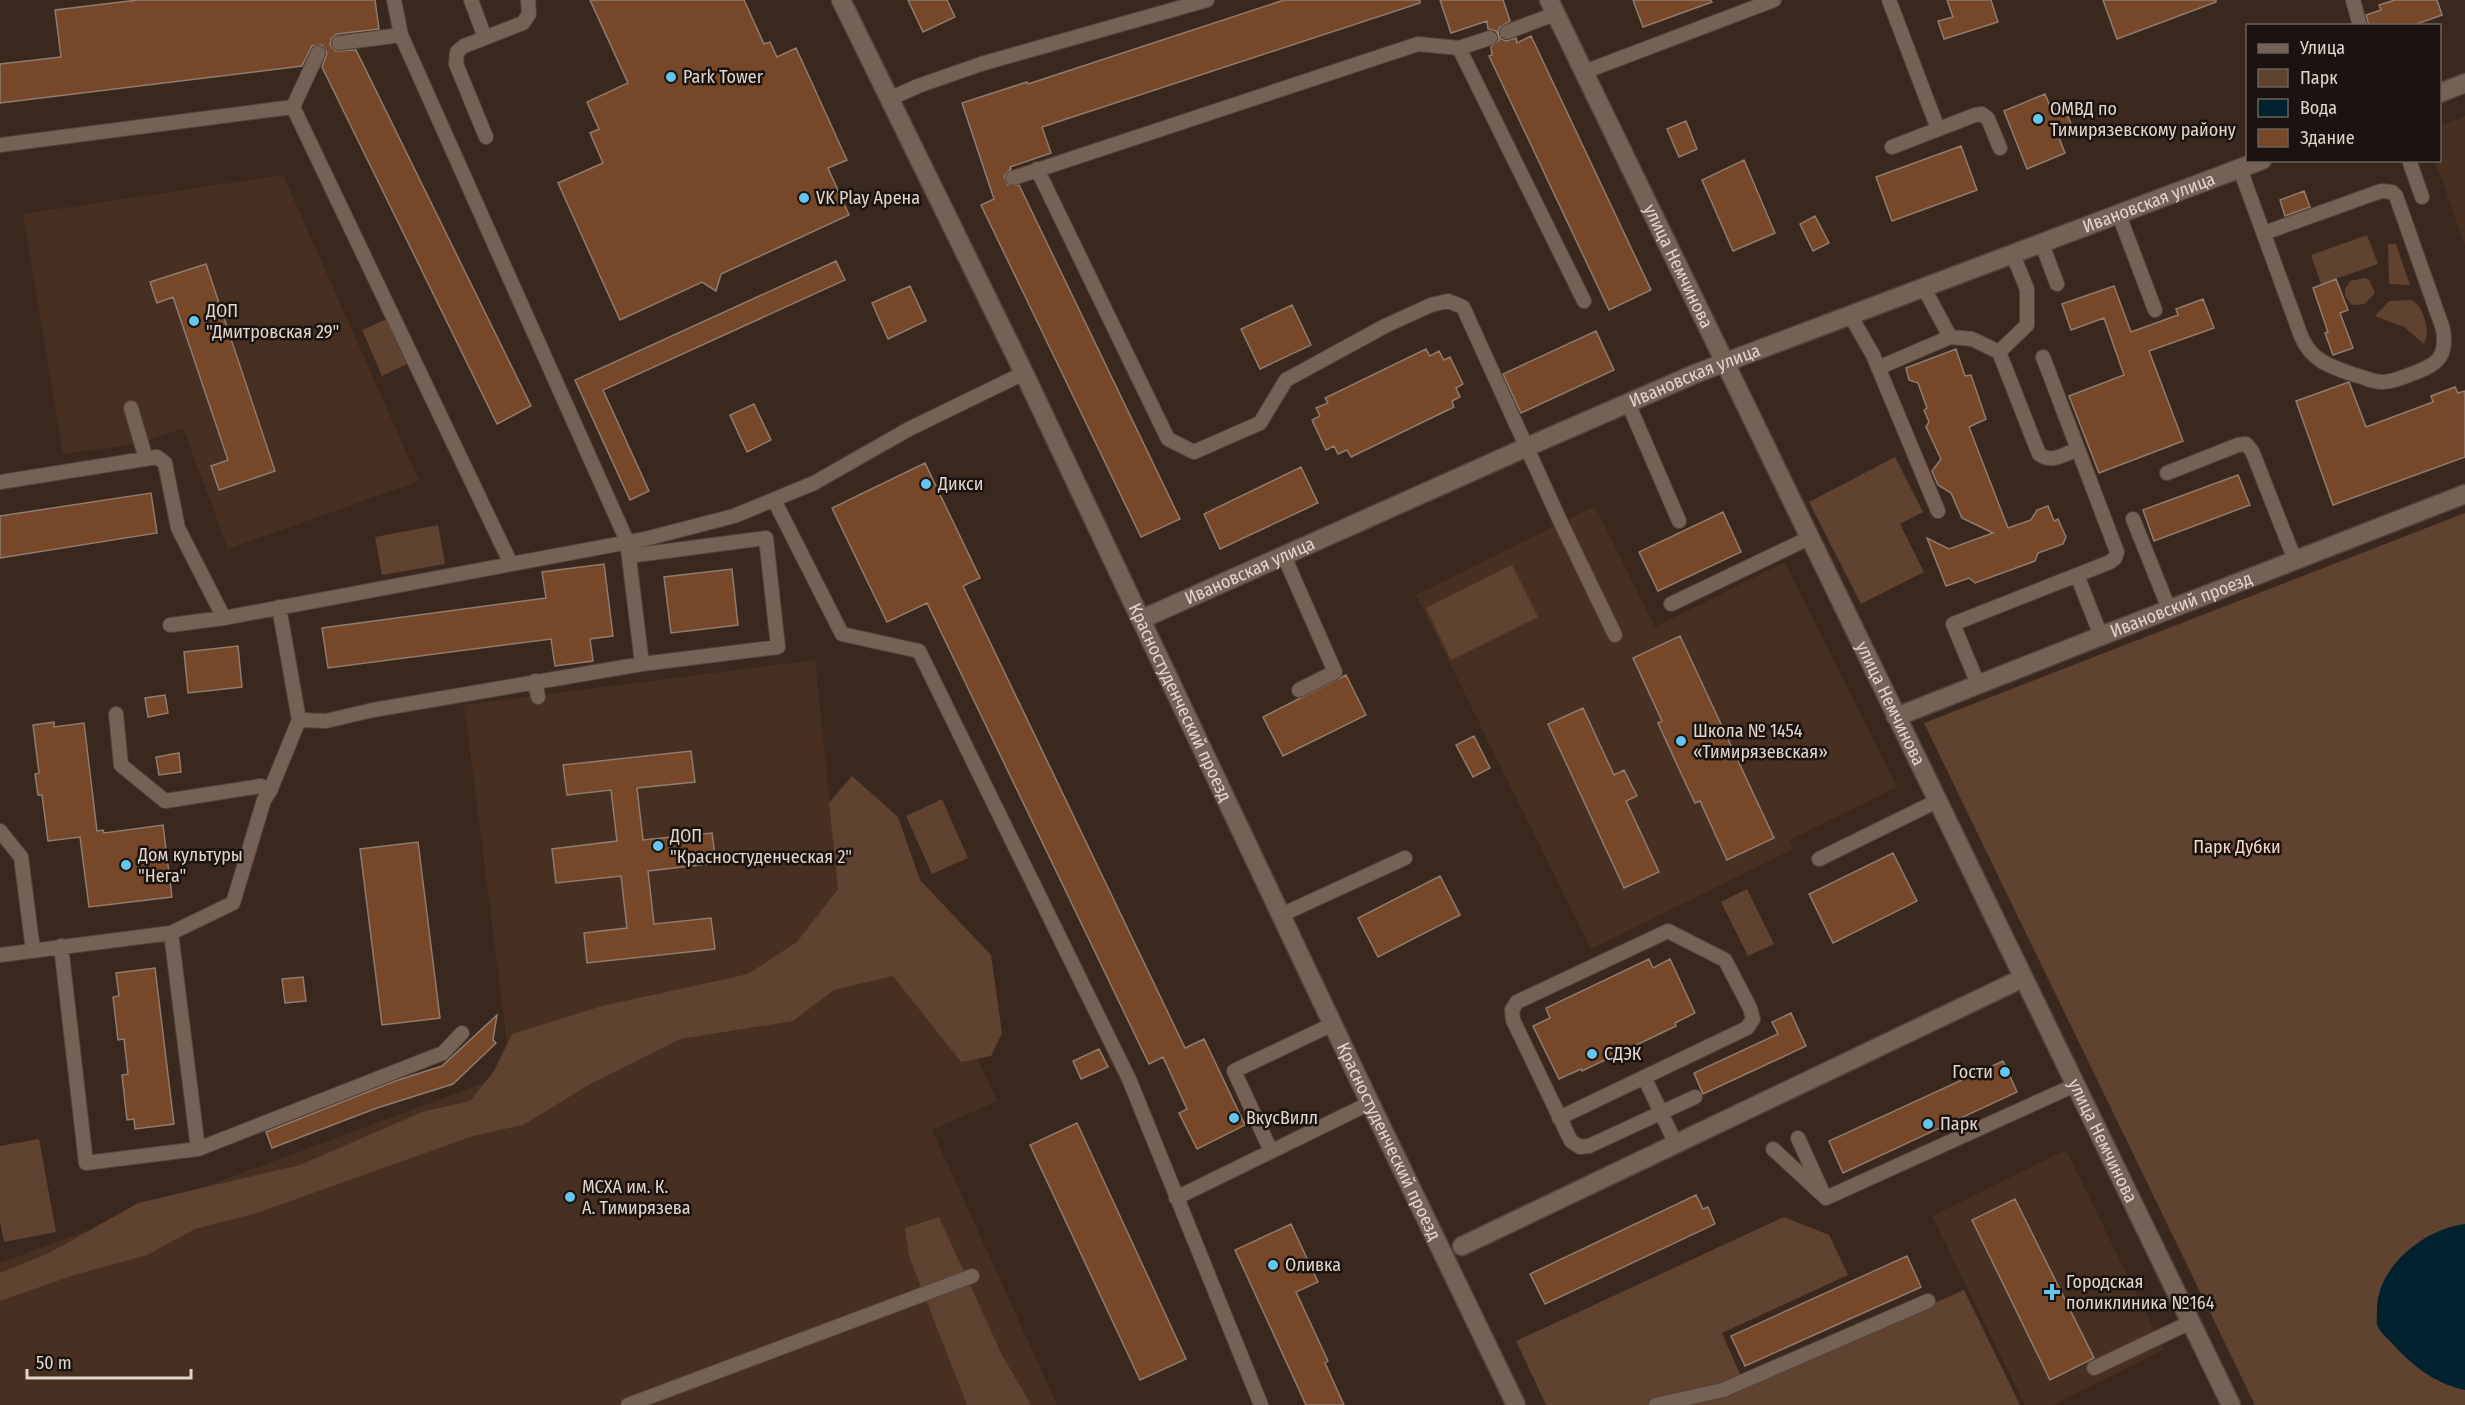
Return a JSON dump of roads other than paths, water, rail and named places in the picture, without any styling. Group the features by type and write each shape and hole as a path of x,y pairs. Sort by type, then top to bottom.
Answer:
{"street":[{"name":"Красностуденческий проезд","path":"841,0 1024,373 1370,1103 1516,1405"},
{"name":"улица Немчинова","path":"1552,7 2231,1405"},
{"path":"2441,92 2465,83"},
{"name":"Ивановская улица","path":"1142,619 1527,447 1723,363 2257,162"},
{"name":"Ивановский проезд","path":"1896,717 2465,495"},
{"path":"1462,1246 2023,978"}],"lane":[{"path":"394,0 401,35 627,541 642,664"},
{"path":"471,0 485,38"},
{"path":"486,137 455,58 459,48 523,24 529,14 528,0"},
{"path":"889,99 918,86 981,64 1207,0"},
{"path":"1584,72 1774,0"},
{"path":"1889,0 1938,129"},
{"path":"2353,0 2360,24"},
{"path":"1507,32 1552,7"},
{"path":"339,43 401,35"},
{"path":"1013,178 1419,44 1459,48 1490,38"},
{"path":"1459,48 1584,301"},
{"path":"293,107 318,53"},
{"path":"293,107 511,564"},
{"path":"0,145 293,107"},
{"path":"1892,147 1982,114 1988,119 2000,148"},
{"path":"2410,162 2422,197"},
{"path":"1037,169 1168,439 1194,452 1260,423 1286,380 1431,305 1448,301 1463,307 1615,635"},
{"path":"2241,169 2301,336 2308,350 2318,360 2372,380 2385,382 2432,366 2440,358 2444,346 2443,329 2396,196 2392,192 2381,191 2264,233"},
{"path":"2119,215 2155,310"},
{"path":"2042,244 2057,284"},
{"path":"1998,352 2027,325 2027,290 2013,255"},
{"path":"1924,288 1950,337"},
{"path":"1850,315 1878,368 1938,511"},
{"path":"1878,368 1950,337 1972,339 1998,352 2039,454 2045,459 2052,459 2078,449"},
{"path":"1978,684 1953,624 2110,562 2115,558 2117,552 2043,357"},
{"path":"170,625 224,618 627,541 645,540 709,524 814,483 909,429 1024,373"},
{"path":"1628,403 1679,521"},
{"path":"131,408 146,459"},
{"path":"2167,473 2246,444 2252,451 2295,560"},
{"path":"0,482 157,457 165,464 178,528 224,618"},
{"path":"774,500 842,634 919,651 1129,1079 1261,1405"},
{"path":"2133,519 2169,609"},
{"path":"299,720 326,721 535,681 642,664 778,647 766,538 629,556"},
{"path":"1671,604 1809,538"},
{"path":"1284,556 1335,672 1299,690"},
{"path":"2077,575 2101,636"},
{"path":"0,955 171,933 233,903 264,800 270,791 299,720 279,607"},
{"path":"535,681 538,697"},
{"path":"116,714 121,765 165,801 261,786 270,791"},
{"path":"1819,859 1937,801"},
{"path":"0,831 21,857 33,950"},
{"path":"1281,915 1405,858"},
{"path":"1559,1118 1747,1028 1753,1019 1750,1008 1725,960 1668,930 1517,1002 1512,1010 1513,1020 1559,1118 1571,1141 1580,1147 1589,1146 1695,1097"},
{"path":"171,933 198,1149"},
{"path":"61,946 86,1162 198,1149 443,1053 462,1032"},
{"path":"1271,1151 1234,1071 1333,1024"},
{"path":"1644,1077 1676,1144"},
{"path":"1826,1198 2075,1085"},
{"path":"1176,1198 1370,1103"},
{"path":"1798,1138 1826,1198"},
{"path":"1773,1149 1826,1198"},
{"path":"1444,1255 1462,1246"},
{"path":"628,1405 972,1276"},
{"path":"1656,1405 1723,1390 1928,1301"},
{"path":"2094,1368 2191,1323"}],"water":[{"path":"2465,1224 2465,1390 2433,1378 2415,1365 2382,1333 2377,1326 2377,1320 2378,1297 2392,1267 2404,1254 2433,1234 2449,1227"}],"place":[{"name":"Park Tower","path":"671,77"},
{"name":"ОМВД по Тимирязевскому району","path":"2038,119"},
{"name":"VK Play Арена","path":"804,198"},
{"name":"ДОП \"Дмитровская 29\"","path":"194,321"},
{"name":"Дикси","path":"926,484"},
{"name":"Школа № 1454 «Тимирязевская»","path":"1681,741"},
{"name":"ДОП \"Красностуденческая 2\"","path":"658,846"},
{"name":"Дом культуры \"Нега\"","path":"126,865"},
{"name":"СДЭК","path":"1592,1054"},
{"name":"Гости","path":"2005,1072"},
{"name":"ВкусВилл","path":"1234,1118"},
{"name":"Парк","path":"1928,1124"},
{"name":"МСХА им. К. А. Тимирязева","path":"570,1197"},
{"name":"Оливка","path":"1273,1265"},
{"name":"Городская поликлиника №164","path":"2052,1292"}],"park label":[{"name":"Парк Дубки","path":"2237,847"}]}
